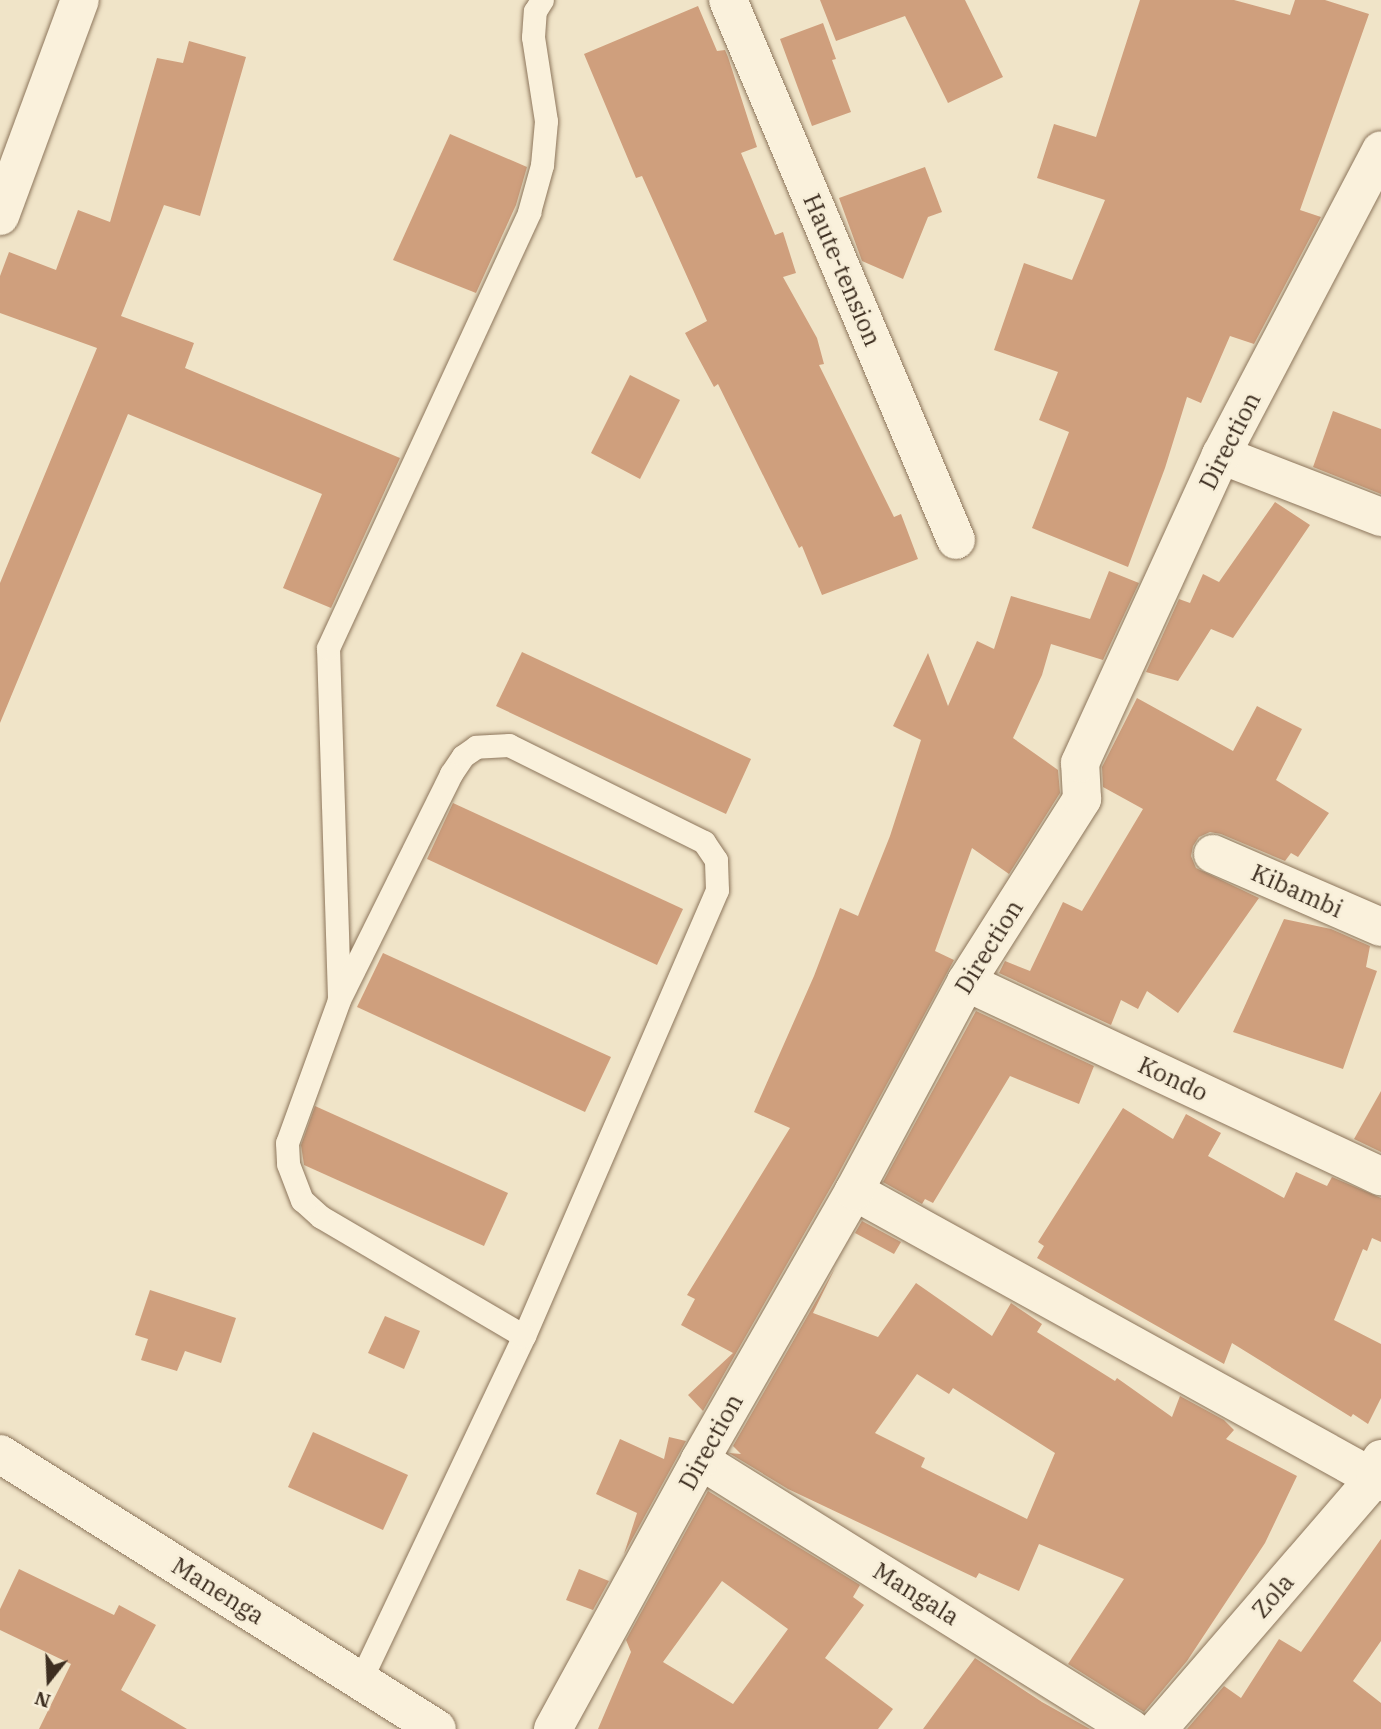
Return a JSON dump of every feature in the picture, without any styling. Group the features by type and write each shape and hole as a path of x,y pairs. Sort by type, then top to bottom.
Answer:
{"street":[{"path":"0,216 80,0"},
{"name":"Haute-tension","path":"729,0 956,540"},
{"name":"Direction","path":"553,1729 701,1460 854,1191 966,982 1082,799 1080,764 1221,455 1381,150"},
{"path":"1221,455 1381,517"},
{"name":"Kibambi","path":"1213,854 1381,928"},
{"name":"Kondo","path":"966,982 1381,1176"},
{"path":"854,1191 1379,1473"},
{"name":"Manenga","path":"0,1454 437,1729"},
{"name":"Mangala","path":"701,1460 1131,1729"},
{"name":"Zola","path":"1157,1729 1379,1473"}],"lane":[{"path":"339,1000 328,648 529,212 542,165 546,121 533,37 536,11 542,0"},
{"path":"360,1681 524,1336 717,890 716,860 704,842 509,745 476,747 463,756 450,774 339,1000 287,1143 288,1164 302,1200 321,1217 524,1336"}],"building":[{"path":"820,0 965,0 1003,77 948,103 905,16 836,41"},
{"path":"1140,0 1234,0 1290,15 1295,0 1325,0 1369,14 1300,210 1321,217 1254,344 1230,336 1201,403 1187,397 1165,468 1128,567 1032,528 1069,432 1039,420 1058,372 994,350 1024,263 1072,280 1105,200 1037,178 1054,124 1096,137"},
{"path":"698,6 717,51 725,50 728,57 757,147 741,153 775,235 783,232 796,273 783,277 817,338 824,364 819,365 894,517 901,514 918,559 822,595 802,546 799,548 718,384 714,387 685,333 707,321 642,176 636,178 584,54"},
{"path":"823,23 836,59 832,60 851,112 812,126 780,39"},
{"path":"189,41 246,57 200,216 164,205 121,316 194,343 185,368 400,458 331,608 283,588 322,494 128,414 0,723 0,583 97,348 0,313 0,276 9,252 56,270 78,210 110,222 157,58 183,63"},
{"path":"450,134 527,167 516,205 476,293 393,260"},
{"path":"925,167 942,212 928,217 903,279 862,261 839,198"},
{"path":"630,375 680,400 640,479 591,453"},
{"path":"1333,411 1381,429 1381,494 1313,467"},
{"path":"1275,502 1310,525 1233,638 1211,629 1178,681 1146,672 1179,599 1190,603 1203,574 1219,582"},
{"path":"1109,571 1139,583 1103,660 1051,644 1042,675 1013,738 1058,770 1060,793 1009,874 972,848 935,951 954,960 835,1180 703,1411 688,1395 733,1353 681,1325 695,1299 687,1295 790,1128 754,1112 814,976 840,908 858,916 890,836 921,740 893,726 928,653 948,706 977,641 994,649 1011,596 1090,619"},
{"path":"522,652 751,759 726,814 496,706"},
{"path":"1137,698 1233,751 1257,706 1302,729 1276,780 1329,813 1298,857 1291,853 1285,861 1221,834 1210,832 1199,837 1191,856 1196,868 1259,898 1178,1013 1147,991 1138,1009 1121,1000 1111,1025 999,973 1005,961 1030,971 1063,902 1082,911 1143,809 1103,787 1102,767"},
{"path":"453,803 683,909 657,965 427,859"},
{"path":"1284,919 1331,929 1370,946 1366,967 1377,971 1343,1069 1233,1032"},
{"path":"383,953 611,1057 585,1112 357,1007"},
{"path":"976,1011 1094,1066 1079,1104 1010,1076 933,1203 925,1199 922,1204 883,1182"},
{"path":"1381,1091 1381,1152 1354,1139"},
{"path":"315,1106 508,1193 484,1246 304,1165 301,1145"},
{"path":"1123,1108 1173,1139 1186,1114 1221,1133 1208,1156 1284,1198 1296,1172 1327,1186 1332,1177 1381,1198 1381,1242 1372,1238 1367,1251 1363,1249 1334,1320 1381,1344 1381,1398 1368,1424 1353,1414 1351,1417 1232,1343 1224,1364 1037,1258 1044,1246 1038,1242"},
{"path":"862,1221 901,1242 894,1254 855,1233"},
{"path":"835,1268 813,1313 878,1337 916,1283 992,1336 1011,1303 1042,1324 1037,1332 1115,1381 1117,1378 1172,1417 1180,1396 1224,1420 1234,1430 1226,1439 1297,1476 1265,1543 1187,1661 1144,1712 1068,1664 1124,1579 1039,1544 1019,1591 979,1573 976,1578 788,1489 729,1453 741,1454 733,1446","holes":["917,1374 949,1394 953,1388 1055,1453 1027,1519 921,1467 925,1458 875,1433"]},
{"path":"150,1290 236,1318 221,1363 185,1351 177,1371 141,1360 148,1339 135,1335"},
{"path":"385,1316 420,1331 404,1369 368,1353"},
{"path":"313,1432 408,1475 383,1530 288,1487"},
{"path":"669,1437 686,1441 624,1554 637,1513 596,1494 620,1439 664,1459"},
{"path":"708,1491 860,1585 853,1597 864,1605 825,1658 893,1709 878,1729 598,1729 631,1652 626,1640","holes":["722,1581 788,1629 733,1704 663,1662"]},
{"path":"1381,1539 1381,1641 1353,1681 1381,1703 1381,1729 1187,1729 1224,1686 1241,1698 1279,1639 1301,1652"},
{"path":"19,1569 114,1615 119,1605 156,1625 121,1690 187,1729 39,1729 71,1664 0,1630 0,1609"},
{"path":"579,1569 609,1581 593,1610 566,1600"},
{"path":"975,1658 1042,1702 1090,1729 923,1729"}]}
